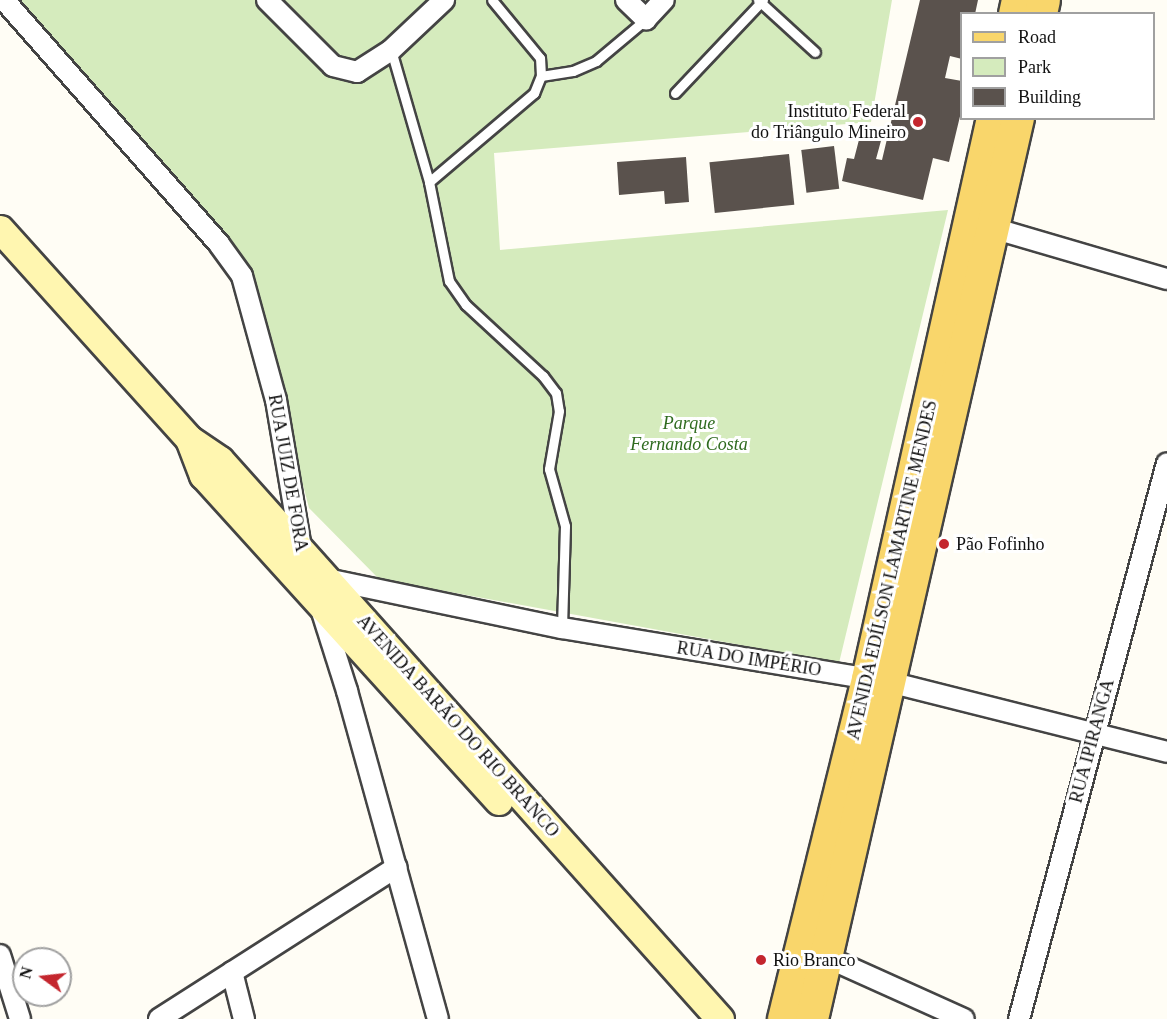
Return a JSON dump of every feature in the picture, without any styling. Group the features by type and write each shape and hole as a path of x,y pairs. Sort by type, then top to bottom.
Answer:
{"main road":[{"name":"AVENIDA EDÍLSON LAMARTINE MENDES","path":"983,226 993,120"},
{"name":"AVENIDA EDÍLSON LAMARTINE MENDES","path":"812,1019 898,595 983,226 1017,120"},
{"name":"AVENIDA EDÍLSON LAMARTINE MENDES","path":"784,1019 879,681"}],"street":[{"name":"RUA JUIZ DE FORA","path":"4,0 219,244 242,276 276,400 301,550"},
{"path":"267,0 339,68 357,72 391,50 444,0"},
{"path":"627,0 646,19 664,0"},
{"path":"983,226 1167,279"},
{"name":"AVENIDA BARÃO DO RIO BRANCO","path":"0,229 189,439 220,460 301,550 320,587 696,1019"},
{"name":"AVENIDA BARÃO DO RIO BRANCO","path":"189,439 203,475 320,587 720,1019"},
{"name":"RUA IPIRANGA","path":"1019,1019 1167,463"},
{"path":"320,587 328,627 438,1019"},
{"name":"RUA DO IMPÉRIO","path":"320,587 879,681 1094,732 1167,752"},
{"path":"159,1019 397,867"},
{"path":"0,955 20,1019"},
{"path":"826,957 964,1019"},
{"path":"232,972 244,1019"}],"lane":[{"path":"429,182 534,93 542,76 540,58 492,0"},
{"path":"675,93 761,1 815,52"},
{"path":"542,76 573,71 596,61 646,19"},
{"path":"391,50 429,182 449,281 466,305 543,376 556,393 560,411 549,469 565,526 562,628"}],"green space":[{"name":"Parque Fernando Costa","path":"19,0 892,0 871,122 494,153 500,250 948,210 839,663 379,579 309,508 245,263"}],"building":[{"path":"920,0 978,0 975,12 960,12 960,58 950,56 945,78 960,81 960,116 949,162 933,158 923,200 842,181 847,158 854,159 861,132 882,137 876,159 882,160"},
{"path":"834,146 839,189 806,193 801,150"},
{"path":"789,154 794,205 715,213 709,162"},
{"path":"686,157 689,202 665,204 664,191 619,195 617,162"}],"place":[{"name":"Instituto Federal do Triângulo Mineiro","path":"918,122"},
{"name":"Pão Fofinho","path":"944,544"},
{"name":"Rio Branco","path":"761,960"}]}
